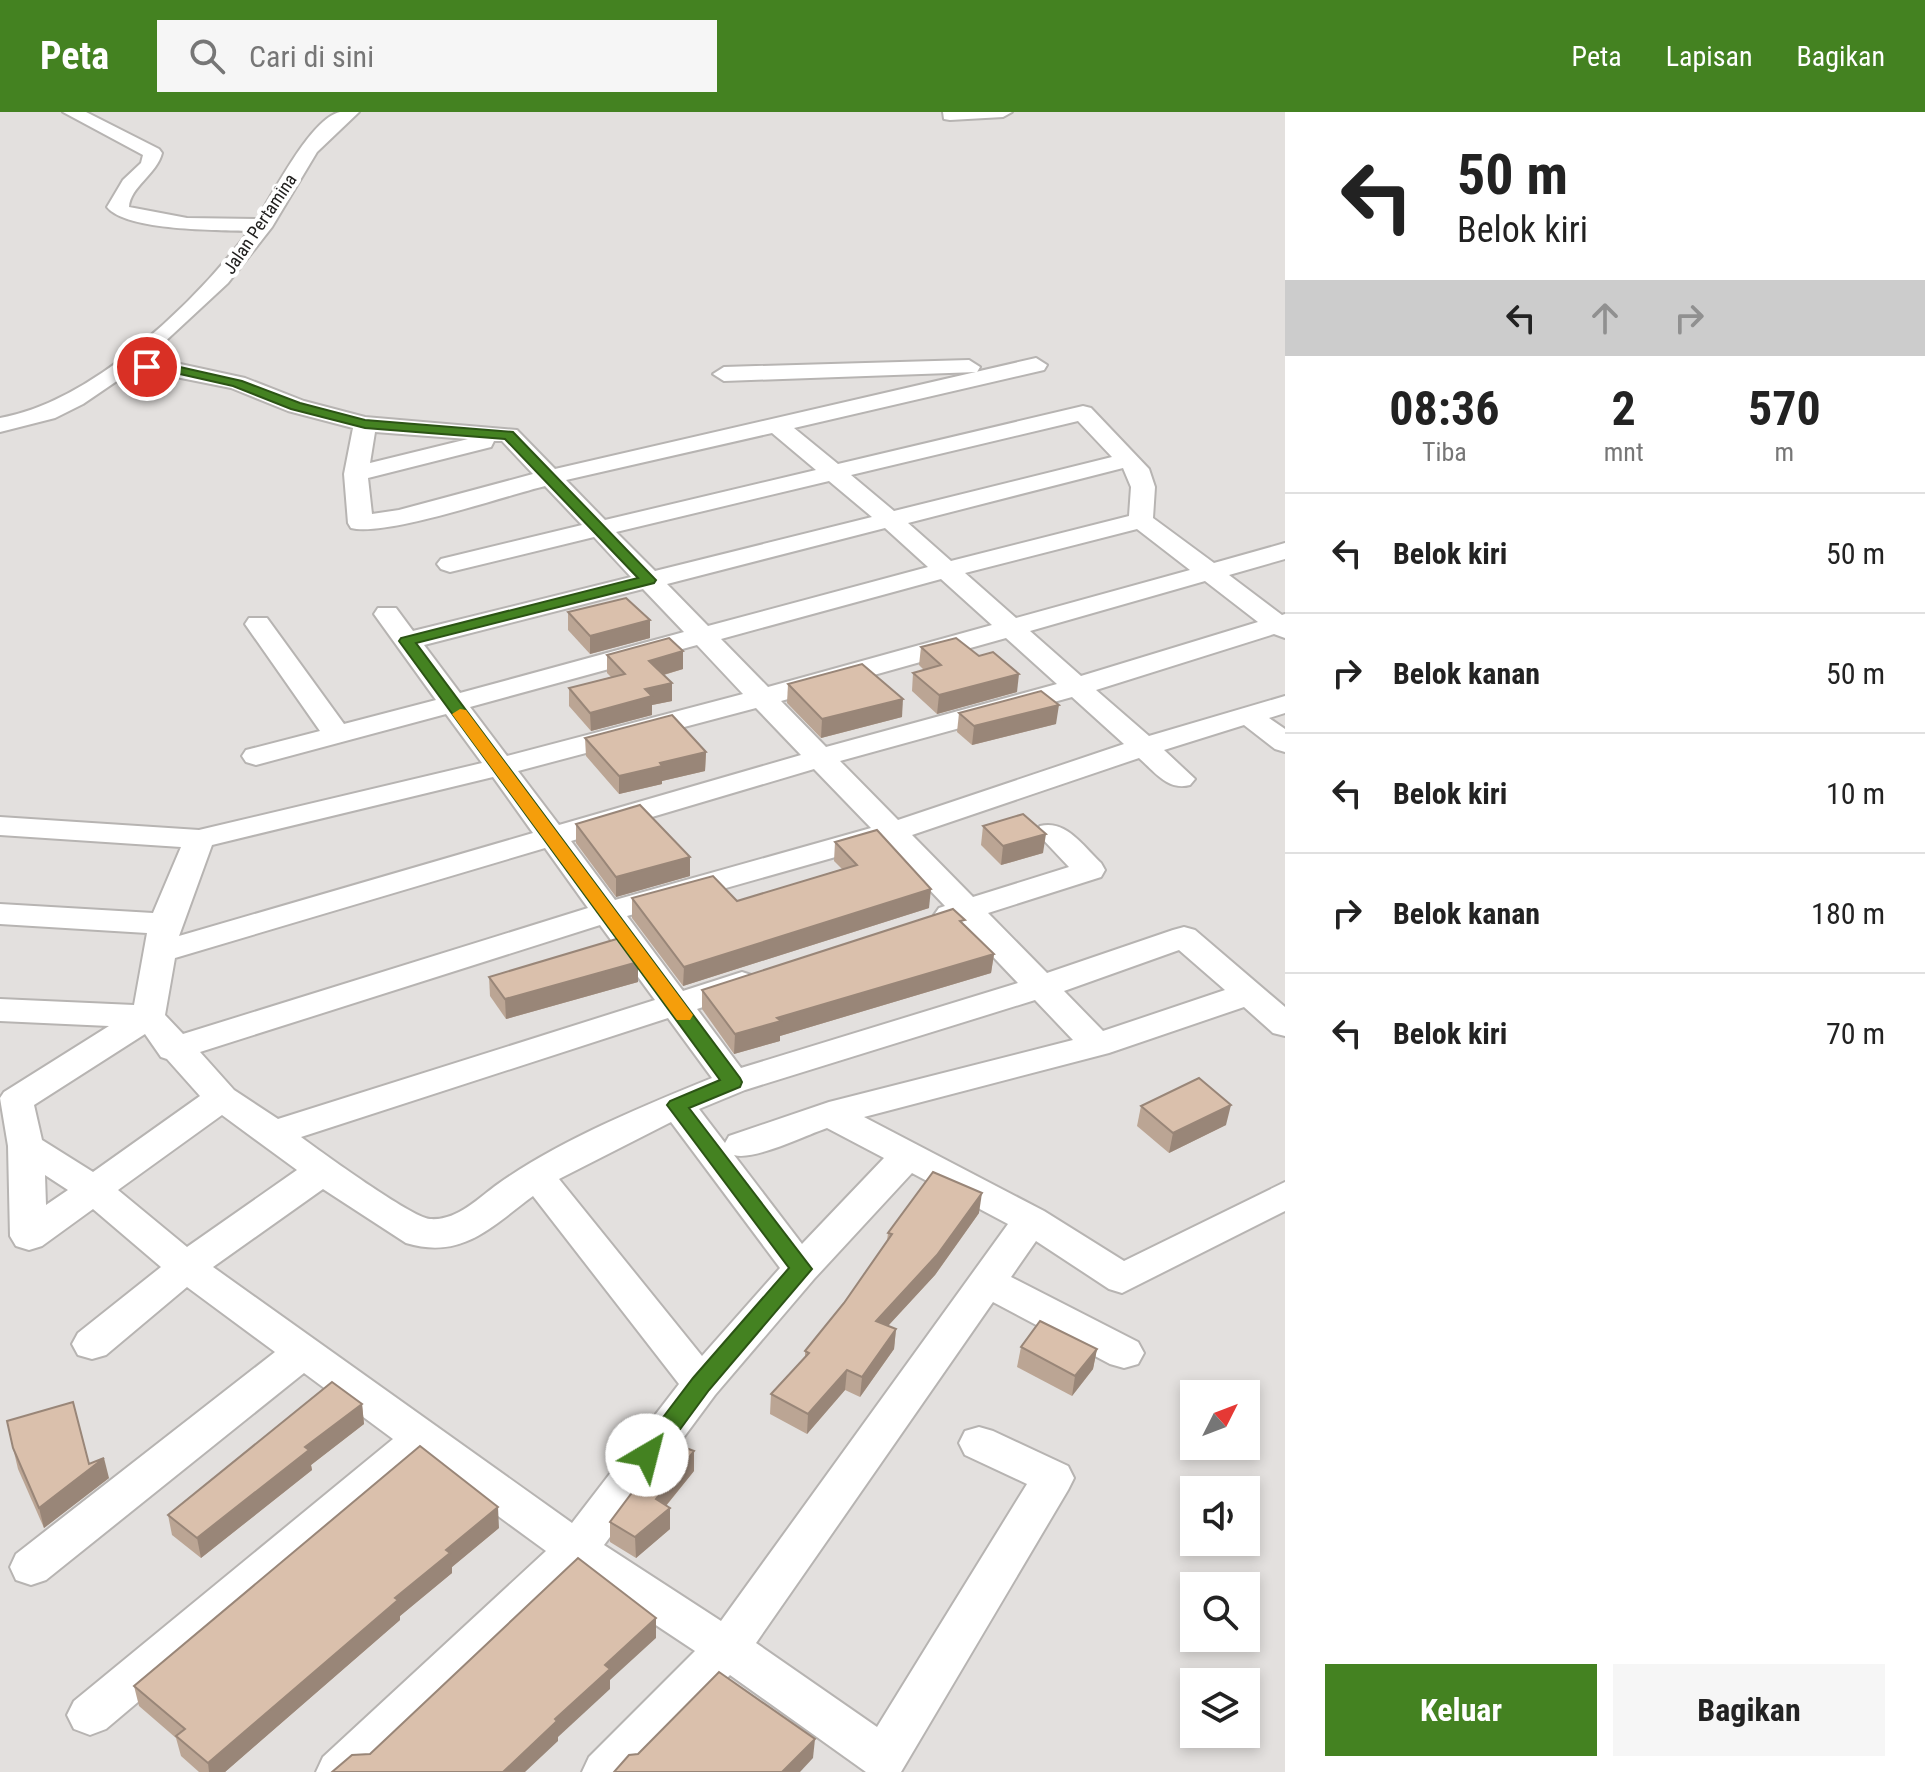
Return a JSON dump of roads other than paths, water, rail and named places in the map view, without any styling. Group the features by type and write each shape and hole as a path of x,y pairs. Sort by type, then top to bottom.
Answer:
{"street":[{"path":"72,112 153,153 150,165 130,184 117,207 123,212 187,224 263,225"},
{"name":"Jalan Pertamina","path":"0,425 47,414 123,365 226,275 263,225 317,140 350,112"},
{"path":"950,115 1003,112"},
{"path":"123,365 171,369 237,383 296,406 365,424 509,435 1097,1045"},
{"path":"365,424 356,474 360,523 400,517 550,477 1036,365 724,374"},
{"path":"450,564 1083,413 1137,469 1143,487 1141,520"},
{"path":"738,414 829,414"},
{"path":"778,426 890,520 1180,779"},
{"path":"356,474 509,435"},
{"path":"407,641 1128,460"},
{"path":"256,756 454,706 944,569 1141,520"},
{"path":"1141,520 1283,626"},
{"path":"0,826 199,839 500,767 764,697 1285,551"},
{"path":"387,614 733,1082"},
{"path":"258,624 337,735"},
{"path":"0,914 163,938 552,838 1283,626"},
{"path":"173,1049 607,912 892,832 1143,747 1285,704"},
{"path":"1248,715 1285,743"},
{"path":"923,924 1090,870 1051,832"},
{"path":"199,839 163,938 148,1017 16,1100 26,1146 29,1236 222,1098"},
{"path":"0,1010 148,1017 173,1049 222,1098 322,1171 419,1233 458,1232 536,1175 677,1105 733,1082 1041,987 1184,937 1285,1025"},
{"path":"273,1133 777,971"},
{"path":"742,1145 829,1114 1097,1045 1247,994"},
{"path":"677,1105 801,1269"},
{"path":"829,1114 1031,1220 1122,1279 1285,1195"},
{"path":"26,1146 93,1189 186,1267 576,1550 727,1648 878,1765 1053,1478 979,1443"},
{"path":"339,1772 576,1550 701,1384 801,1269 908,1155"},
{"path":"92,1344 186,1267 322,1171"},
{"path":"536,1175 701,1384"},
{"path":"605,1772 727,1648 1031,1220"},
{"path":"987,1282 1124,1353"},
{"path":"31,1567 304,1351"},
{"path":"90,1715 422,1439"}]}
